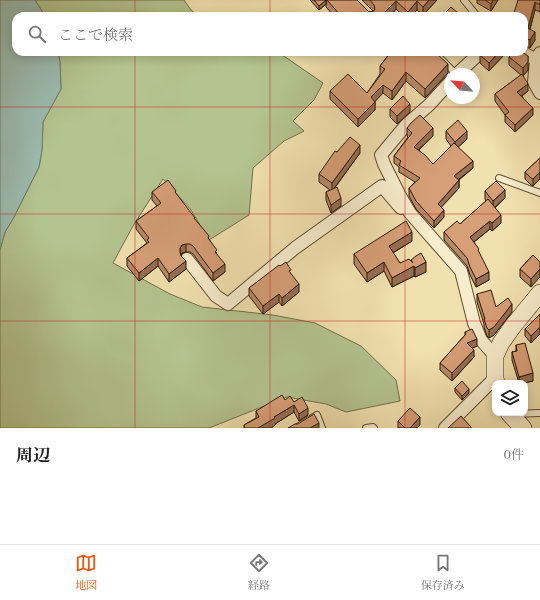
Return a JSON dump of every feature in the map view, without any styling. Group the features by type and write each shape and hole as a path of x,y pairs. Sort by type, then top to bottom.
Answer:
{"street":[{"path":"528,54 538,56 534,82 540,93"},
{"path":"463,68 476,56"},
{"path":"444,89 429,105 406,125 381,155 384,164 410,213 461,271 474,323 481,340 494,356"},
{"path":"187,259 216,296 228,304 296,248 382,186 398,206 410,213"},
{"path":"495,380 494,356 513,326 540,293"},
{"path":"445,428 492,383"},
{"path":"511,416 523,428"}],"lane":[{"path":"464,0 474,12"},
{"path":"438,56 450,68"},
{"path":"499,178 540,193"},
{"path":"528,413 540,413"},
{"path":"296,428 317,415 322,428"},
{"path":"366,428 374,428"}],"green space":[{"path":"35,0 184,0 193,12 42,12"},
{"path":"59,56 284,56 323,83 314,100 293,121 304,131 284,141 253,168 249,215 209,240 191,210 163,179 133,226 113,263 170,294 202,307 273,315 315,323 361,346 396,380 400,401 346,412 326,404 287,397 209,428 0,428 0,250 5,232 39,167 42,150 43,122 61,89"}],"water":[{"path":"0,0 35,0 42,12 12,12 12,56 59,56 61,89 43,122 42,150 39,167 5,232 0,250"}],"building":[{"path":"314,0 326,0 319,6"},
{"path":"327,0 357,0 369,12 338,12"},
{"path":"370,0 429,0 423,7 417,1 408,12 396,1 385,12 369,12 374,11 375,8"},
{"path":"485,0 493,0 491,4"},
{"path":"518,0 540,0 540,5 535,2 528,28 528,12 514,12"},
{"path":"451,7 457,12 446,12"},
{"path":"528,28 535,32 530,40 528,39"},
{"path":"388,56 439,56 448,64 425,89 406,72 392,91 383,85 371,97 375,102 358,119 330,91 348,74 367,93 385,69 380,66"},
{"path":"481,56 495,56 489,63"},
{"path":"528,56 528,62 523,68 509,57"},
{"path":"522,74 528,84 517,92 533,108 515,125 505,115 509,112 495,94"},
{"path":"403,96 410,104 397,116 390,109"},
{"path":"420,115 433,128 414,147 425,155 433,164 454,143 473,161 454,176 459,180 438,204 444,210 434,221 416,201 409,188 420,178 399,165 401,161 394,156 412,133 407,128"},
{"path":"458,120 467,131 455,142 446,131"},
{"path":"350,137 360,145 332,183 319,174 335,151 337,152"},
{"path":"540,158 540,172 533,179 525,172"},
{"path":"168,180 194,218 209,236 208,238 217,250 215,252 225,264 213,273 190,244 182,245 180,248 181,256 186,261 169,274 158,258 139,273 127,258 149,242 147,240 149,238 136,221 161,203 152,192"},
{"path":"496,181 505,190 493,201 485,191"},
{"path":"337,187 341,198 331,205 326,192"},
{"path":"488,199 501,215 492,223 490,221 470,237 479,249 478,250 489,272 476,279 467,258 444,232 457,221 460,224"},
{"path":"406,221 412,232 389,246 400,263 409,259 413,263 411,260 421,253 426,262 415,268 414,266 392,278 384,262 367,273 354,254"},
{"path":"533,255 540,262 540,269 531,279 520,269"},
{"path":"286,262 291,270 289,271 299,284 282,298 279,294 263,306 249,288 279,265 280,266"},
{"path":"491,290 496,307 508,298 512,304 494,327 489,330 484,319 477,294"},
{"path":"540,314 540,327 531,336 525,329"},
{"path":"472,329 477,339 467,343 474,350 452,373 440,363 466,334 465,332"},
{"path":"525,343 533,373 519,377 512,352 517,351 516,345"},
{"path":"462,381 469,389 462,396 455,388"},
{"path":"282,395 285,400 290,396 294,402 302,397 308,408 299,414 294,405 258,428 245,428 244,425 259,417 256,411"},
{"path":"410,408 420,417 410,428 405,428 398,421"},
{"path":"314,414 319,423 310,428 288,428 298,424"},
{"path":"461,416 471,428 448,428"}]}
